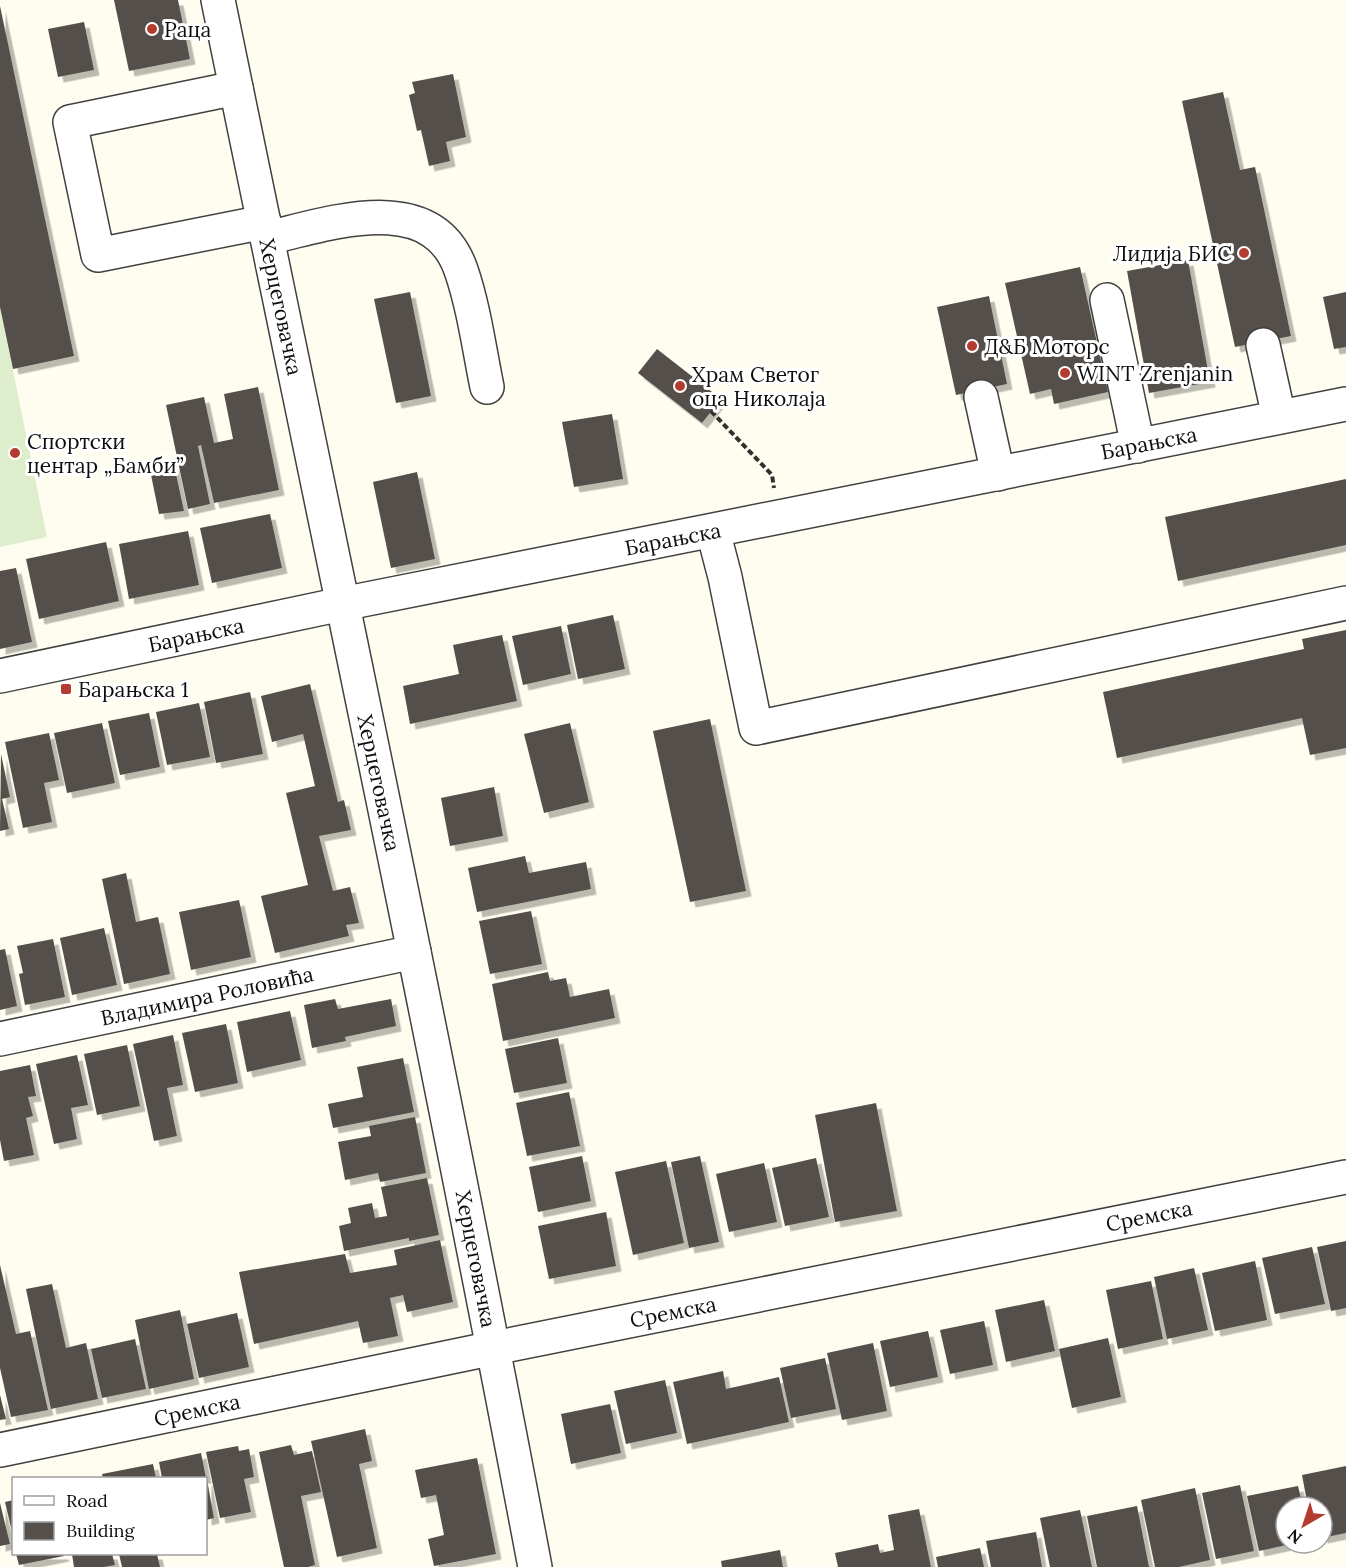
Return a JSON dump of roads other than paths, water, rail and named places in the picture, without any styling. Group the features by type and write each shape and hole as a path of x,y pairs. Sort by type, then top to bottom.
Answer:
{"street":[{"name":"Херцеговачка","path":"218,0 414,952 494,1348 535,1567"},
{"path":"236,88 70,122 98,255 354,218 393,217 424,226 448,245 461,269 487,387"},
{"path":"1107,300 1138,446"},
{"path":"1263,345 1279,417"},
{"path":"981,397 998,474"},
{"name":"Барањска","path":"0,676 342,604 1346,404"},
{"path":"713,531 756,728 1346,603"},
{"name":"Владимира Роловића","path":"0,1039 414,952"},
{"name":"Сремска","path":"0,1450 1346,1177"}],"place":[{"name":"Раца","path":"152,29"},
{"name":"Лидија БИС","path":"1244,253"},
{"name":"Д&Б Моторс","path":"972,346"},
{"name":"WINT Zrenjanin","path":"1065,373"},
{"name":"Храм Светог оца Николаја","path":"680,386"},
{"name":"Спортски центар „Бамби”","path":"15,453"},
{"name":"Барањска 1","path":"66,689"}]}
